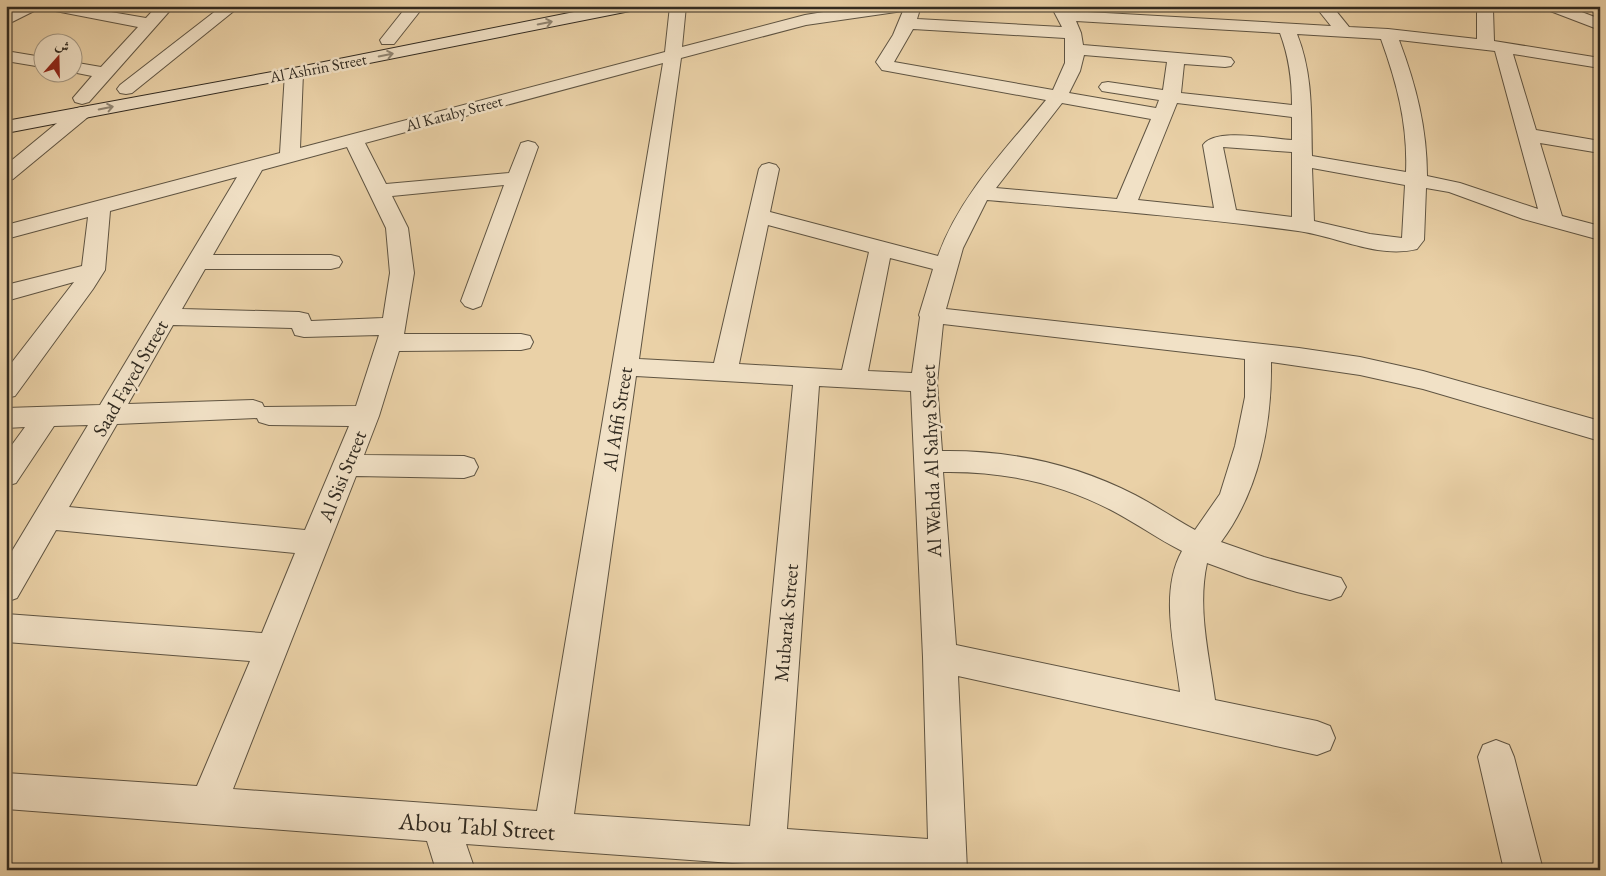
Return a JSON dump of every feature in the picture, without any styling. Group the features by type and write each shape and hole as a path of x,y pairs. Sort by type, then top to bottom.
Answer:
{"street":[{"path":"6,20 34,6"},
{"path":"6,175 81,105 105,73 166,6"},
{"path":"126,89 232,6"},
{"path":"388,40 416,6"},
{"name":"Al Ashrin Street","path":"6,112 81,105 294,73 517,22 561,6"},
{"name":"Al Ashrin Street","path":"6,127 81,105 126,89 388,40 630,6"},
{"name":"Al Afifi Street","path":"553,832 673,56 678,6"},
{"path":"913,6 906,15 897,44 884,62 885,64 938,76 1170,97 1302,112"},
{"path":"1323,6 1343,30"},
{"path":"1551,6 1600,25"},
{"path":"54,7 150,24"},
{"path":"1484,10 1494,45 1528,135 1552,220"},
{"name":"Al Kataby Street","path":"6,232 805,20 852,12 1068,26"},
{"path":"1068,26 1343,30 1494,45 1600,63"},
{"path":"1068,26 1176,58 1225,62"},
{"name":"Al Wehda Al Sahya Street","path":"948,865 940,657 924,383 931,316 944,265 961,227 982,193 1063,88 1074,65 1068,26"},
{"path":"1286,28 1296,54 1301,81 1303,225"},
{"path":"982,193 1303,225 1391,244 1409,244 1413,240 1416,141 1411,105 1402,72 1388,34"},
{"path":"6,56 32,60"},
{"path":"1125,206 1173,89 1176,58"},
{"path":"82,69 105,73"},
{"path":"290,157 294,73"},
{"path":"1063,88 1162,115"},
{"path":"1528,135 1600,147"},
{"name":"Al Sisi Street","path":"208,806 366,416 391,334 402,273 397,228 354,139"},
{"path":"1226,216 1213,145 1226,140 1302,154 1472,192 1552,220 1600,233"},
{"path":"473,302 528,147"},
{"name":"Saad Fayed Street","path":"6,589 254,166"},
{"path":"726,372 769,169"},
{"path":"379,190 517,178"},
{"path":"6,389 86,284 93,270 100,207"},
{"path":"759,216 944,265"},
{"path":"853,379 881,248"},
{"path":"198,262 331,262"},
{"path":"6,293 93,270"},
{"path":"931,316 1299,357 1360,366 1423,380 1600,431"},
{"path":"165,318 302,325 391,334 521,342"},
{"path":"1200,713 1187,617 1186,589 1191,563 1200,546 1218,523 1234,496 1249,446 1258,397 1258,353"},
{"path":"625,367 924,383"},
{"name":"Mubarak Street","path":"766,858 807,377"},
{"path":"6,418 261,412 366,416"},
{"path":"6,475 47,416"},
{"path":"929,462 968,461 1008,464 1047,473 1086,486 1124,503 1161,526 1241,564 1285,577 1330,587"},
{"path":"347,465 464,467"},
{"path":"48,517 315,543"},
{"path":"6,628 187,644 272,648"},
{"path":"940,657 1316,738"},
{"path":"1496,757 1524,870"},
{"name":"Abou Tabl Street","path":"6,791 553,832 766,858 948,865"},
{"path":"440,824 456,870"}]}
